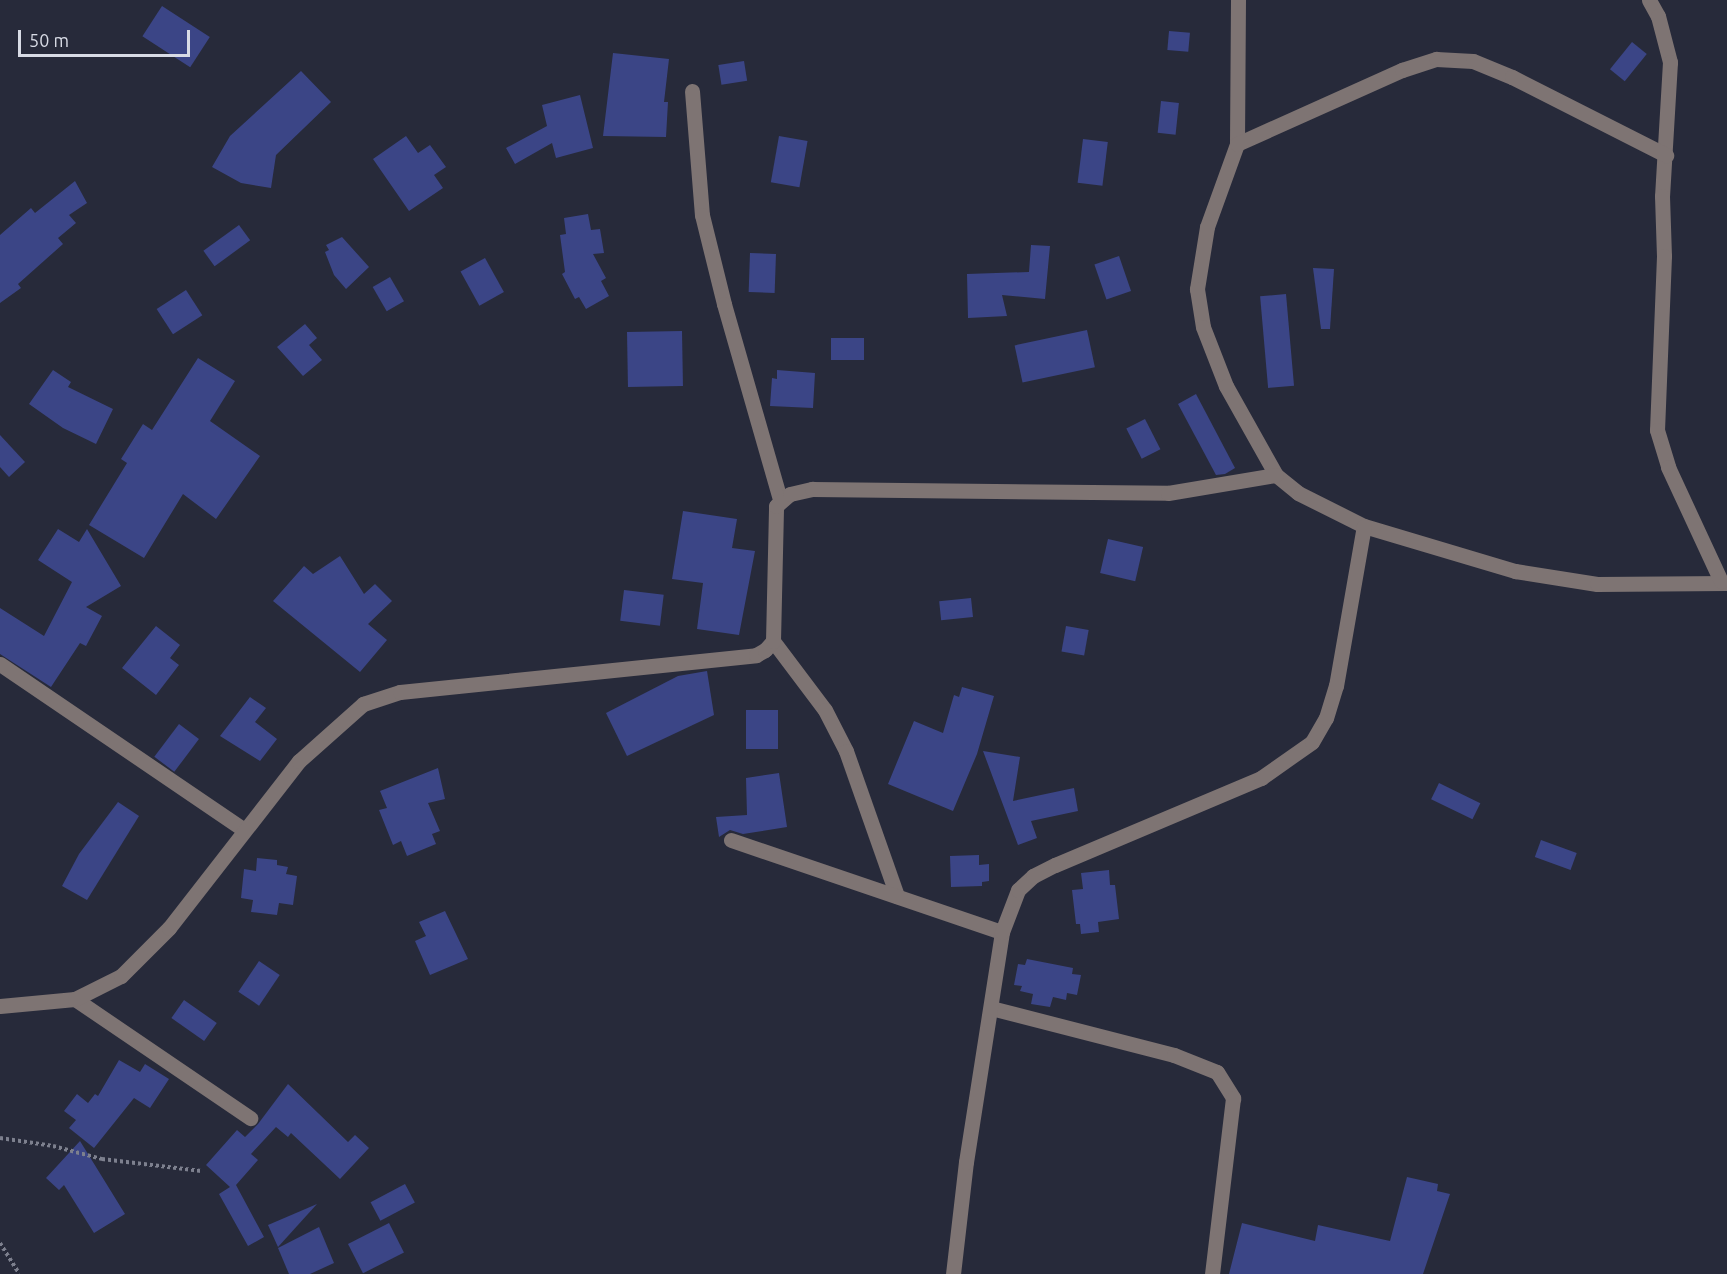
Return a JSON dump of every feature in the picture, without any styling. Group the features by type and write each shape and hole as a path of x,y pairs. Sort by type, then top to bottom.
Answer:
{"street":[{"path":"1238,0 1237,144 1207,227 1197,289 1203,327 1222,377 1242,419 1276,475 1298,493 1364,526 1474,560 1552,579 1597,584 1724,582 1668,467 1657,430 1664,256 1662,196 1670,62 1658,16 1649,0"},
{"path":"1237,144 1402,70 1436,59 1473,61 1512,77 1666,155"},
{"path":"692,91 702,215 724,304 780,499 774,520 773,641 825,710 846,751 897,896"},
{"path":"780,499 812,489 1168,493 1276,475"},
{"path":"953,1274 1002,932 1018,890 1033,876 1261,778 1312,742 1326,718 1336,686 1364,526"},
{"path":"0,1006 75,999 121,976 145,953 299,761 363,704 400,692 756,654 773,641"},
{"path":"0,664 243,829"},
{"path":"731,840 1002,932"},
{"path":"75,999 250,1118"},
{"path":"991,1008 1174,1055 1217,1072 1228,1085 1233,1098 1233,1118 1212,1274"}],"path":[{"path":"0,1138 53,1146 102,1159 201,1171"},
{"path":"0,1243 19,1274"}],"building":[{"path":"162,6 210,37 190,67 142,36"},
{"path":"1169,31 1190,33 1188,52 1167,50"},
{"path":"1632,42 1647,54 1625,81 1610,69"},
{"path":"613,53 669,59 664,102 668,102 666,137 603,136"},
{"path":"744,61 747,81 721,85 718,65"},
{"path":"301,71 331,102 276,155 271,188 241,183 212,167 230,136"},
{"path":"580,95 593,148 556,158 552,143 515,164 506,148 547,126 542,105"},
{"path":"1161,101 1179,103 1176,135 1158,133"},
{"path":"406,136 418,153 430,145 446,167 434,175 443,188 409,211 373,159"},
{"path":"779,136 808,141 799,187 771,182"},
{"path":"1083,139 1108,142 1102,186 1078,183"},
{"path":"75,181 87,203 69,215 76,223 58,238 63,244 18,284 21,288 0,303 0,235 31,208 35,213"},
{"path":"588,214 591,230 600,229 604,253 593,254 606,278 601,281 609,296 586,309 579,297 575,299 562,274 565,272 560,235 566,234 564,218"},
{"path":"239,225 250,240 215,266 203,251"},
{"path":"342,237 369,267 346,289 334,275 325,252 329,250 326,245"},
{"path":"1031,245 1050,246 1045,299 1002,295 1007,316 968,318 967,274 1029,272"},
{"path":"750,253 776,254 775,293 749,292"},
{"path":"1119,256 1131,291 1106,299 1094,264"},
{"path":"485,258 504,292 479,306 461,272"},
{"path":"1313,268 1334,269 1330,329 1321,329"},
{"path":"390,277 404,301 387,311 373,287"},
{"path":"186,290 202,315 173,334 157,309"},
{"path":"1286,294 1294,386 1268,388 1260,296"},
{"path":"305,324 317,338 309,345 322,360 303,376 277,347"},
{"path":"1087,330 1095,367 1023,383 1015,345"},
{"path":"682,331 683,386 628,387 627,332"},
{"path":"831,338 864,338 864,360 831,360"},
{"path":"198,358 235,381 210,421 260,456 216,519 183,494 144,558 89,525 127,463 121,459 143,424 152,430"},
{"path":"53,370 71,382 68,387 113,409 96,444 63,428 29,404"},
{"path":"777,370 815,373 813,408 770,406 772,378 777,379"},
{"path":"1196,394 1235,468 1225,474 1216,475 1178,404"},
{"path":"1145,419 1160,449 1142,459 1126,429"},
{"path":"0,435 25,462 9,477 0,467"},
{"path":"683,511 737,519 732,548 755,551 739,635 697,629 703,583 672,579"},
{"path":"58,529 79,542 87,529 121,586 86,607 102,616 86,646 80,643 51,687 0,654 0,608 44,636 72,582 38,560"},
{"path":"1108,539 1143,547 1135,581 1100,573"},
{"path":"340,556 364,594 375,584 392,601 368,624 387,640 360,672 273,601 304,566 313,574"},
{"path":"624,590 664,595 660,626 620,621"},
{"path":"971,598 973,617 941,620 939,601"},
{"path":"156,626 180,645 170,658 179,665 156,695 122,668"},
{"path":"1066,626 1089,630 1084,656 1061,652"},
{"path":"707,671 714,715 627,756 606,713 678,676"},
{"path":"962,687 994,696 977,754 953,811 888,784 914,721 943,733 954,695 959,697"},
{"path":"250,697 266,708 255,722 277,739 260,761 220,736"},
{"path":"746,710 778,710 778,749 746,749"},
{"path":"179,724 199,739 174,772 154,757"},
{"path":"983,751 1020,757 1013,801 1074,788 1078,811 1031,821 1037,838 1018,845"},
{"path":"438,768 445,799 428,803 440,831 432,834 436,844 407,856 401,841 393,845 379,810 387,808 380,791"},
{"path":"779,773 787,827 743,834 730,830 719,837 716,817 747,815 746,778"},
{"path":"1439,783 1480,803 1472,819 1431,799"},
{"path":"118,802 139,816 87,900 62,886 79,854"},
{"path":"1541,840 1577,853 1571,870 1535,857"},
{"path":"979,855 979,865 989,864 989,881 982,882 982,886 951,887 950,856"},
{"path":"257,858 277,860 277,865 288,867 286,874 297,876 293,905 279,903 277,915 251,912 253,900 241,898 244,869 256,871"},
{"path":"1109,870 1110,885 1115,885 1119,919 1098,922 1099,932 1081,934 1080,924 1076,924 1072,890 1083,889 1081,873"},
{"path":"445,911 468,959 430,975 415,941 426,936 419,922"},
{"path":"1027,959 1073,968 1072,974 1081,975 1077,995 1067,993 1066,1000 1053,997 1050,1007 1031,1004 1033,994 1020,991 1022,986 1014,985 1018,964 1025,965"},
{"path":"259,961 280,975 259,1006 238,992"},
{"path":"184,1000 217,1023 204,1041 171,1018"},
{"path":"119,1060 140,1072 145,1064 169,1079 150,1108 134,1098 94,1148 69,1128 76,1120 64,1111 77,1094 88,1103 95,1094 98,1096"},
{"path":"288,1084 348,1142 355,1135 369,1148 340,1179 291,1133 288,1137 276,1127 251,1154 258,1160 236,1185 264,1237 248,1246 219,1194 230,1187 206,1165 237,1130 245,1137 258,1124"},
{"path":"80,1141 125,1214 94,1233 64,1185 59,1190 46,1178"},
{"path":"1407,1177 1438,1184 1437,1191 1450,1194 1423,1274 1229,1274 1242,1223 1315,1241 1318,1225 1390,1241"},
{"path":"405,1184 415,1203 380,1221 371,1202"},
{"path":"317,1204 278,1247 268,1225"},
{"path":"389,1223 404,1252 363,1273 348,1244"},
{"path":"319,1227 334,1263 310,1274 289,1274 278,1248"}]}
